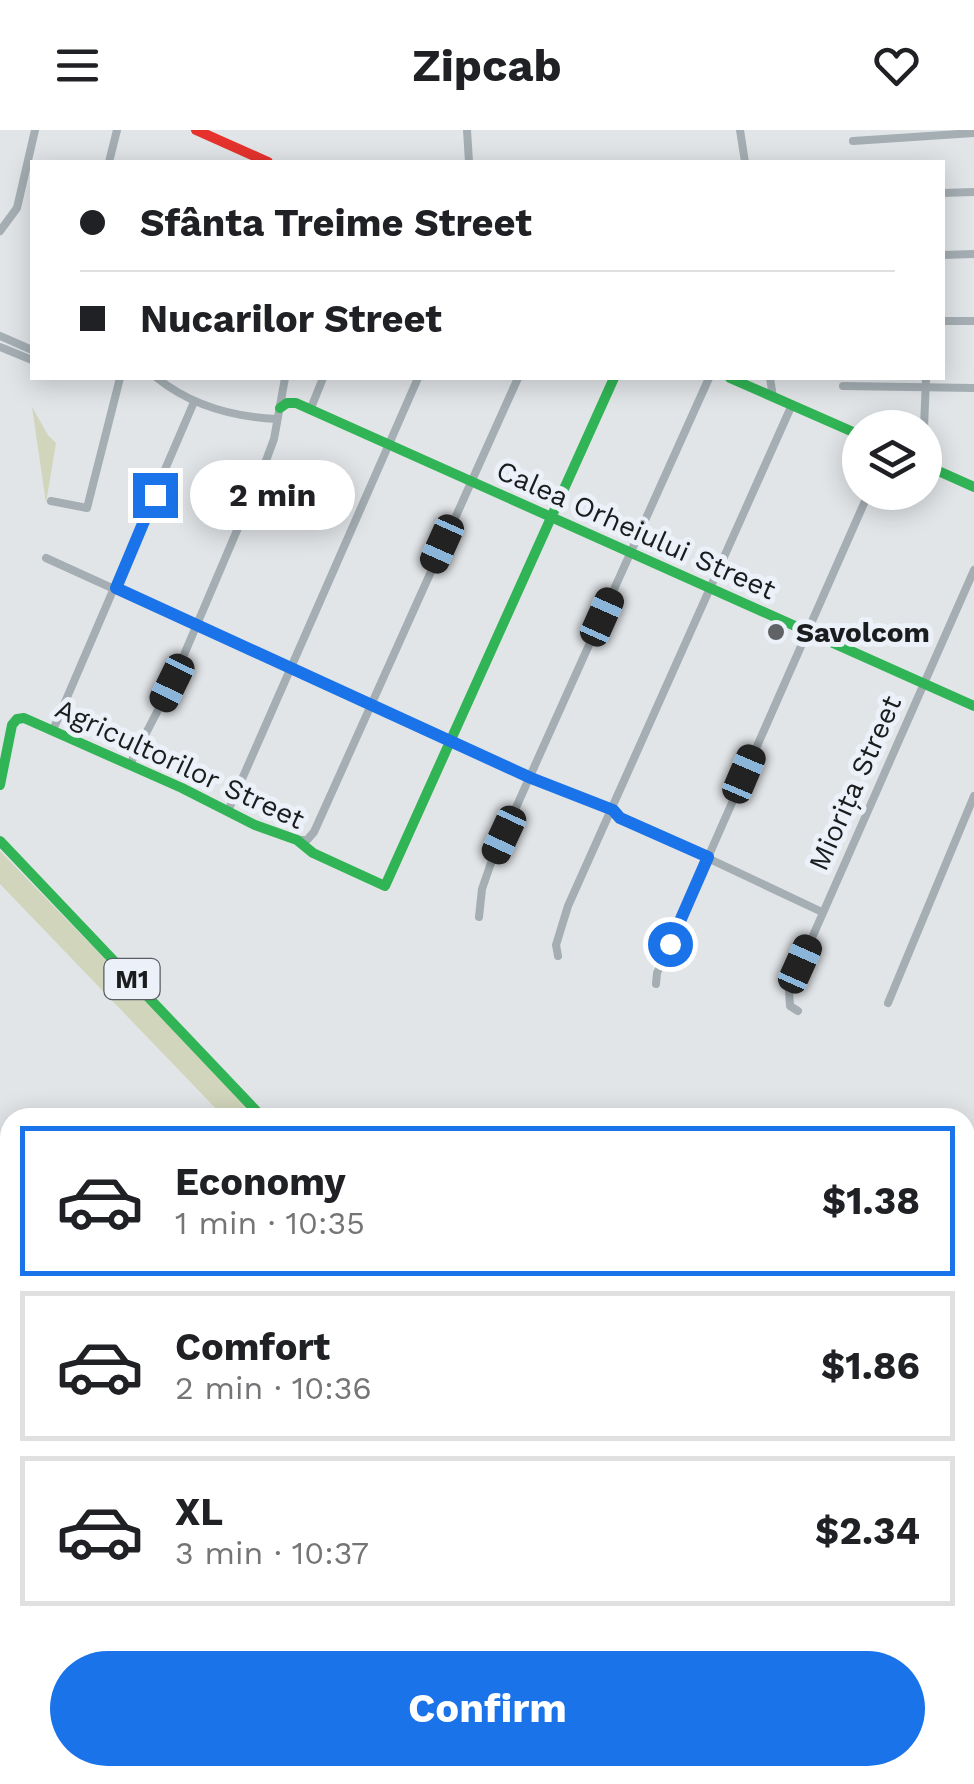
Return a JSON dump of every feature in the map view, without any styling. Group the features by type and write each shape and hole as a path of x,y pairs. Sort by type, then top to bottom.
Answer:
{"main road":[{"path":"196,130 264,160"},
{"path":"450,740 613,380"},
{"path":"734,380 842,428"},
{"name":"Calea Orheiului Street","path":"278,413 288,403 311,408 974,706"},
{"path":"942,472 974,487"},
{"name":"Agricultorilor Street","path":"0,785 12,725 16,719 24,718 255,825 297,840 313,853 385,886 450,740"},
{"name":"M1","path":"0,841 254,1108"}],"street":[{"path":"0,231 17,208 35,130"},
{"path":"109,160 116,130"},
{"path":"467,130 469,160"},
{"path":"740,130 744,160"},
{"path":"852,141 974,133"},
{"path":"945,194 974,192"},
{"path":"945,255 974,254"},
{"path":"945,320 974,321"},
{"path":"0,336 30,349"},
{"path":"0,347 30,359"},
{"path":"50,501 87,508 119,380"},
{"path":"160,380 194,402 233,414 278,413"},
{"path":"130,764 172,683 260,474 274,439 285,380"},
{"path":"311,408 322,380"},
{"path":"228,811 417,380"},
{"path":"297,840 307,840 314,832 517,380"},
{"path":"480,917 486,876 708,380"},
{"path":"770,380 772,398"},
{"path":"843,386 926,381 974,388"},
{"path":"925,410 926,381"},
{"path":"53,730 194,402"},
{"path":"558,956 556,945 568,906 792,407"},
{"path":"656,984 657,973 860,510"},
{"path":"46,558 613,812 822,912"},
{"name":"Miorița Street","path":"798,1010 790,1006 788,990 974,570"},
{"path":"888,1003 974,796"}],"green space":[{"path":"32,407 56,443 46,503"},
{"path":"0,851 249,1108 215,1108 0,884"}],"traffic: fast":[{"path":"0,785 12,725 24,718 255,825 297,840 313,853 385,886 613,380"},
{"path":"735,380 842,427"},
{"path":"280,408 296,403 974,706"},
{"path":"942,473 974,487"},
{"path":"0,841 254,1108"}],"traffic: jam":[{"path":"196,130 264,160"}],"place":[{"name":"Savolcom","path":"776,632"}],"route":[{"path":"155,495 116,588 531,778 613,810 620,818 708,857 670,944"}]}
